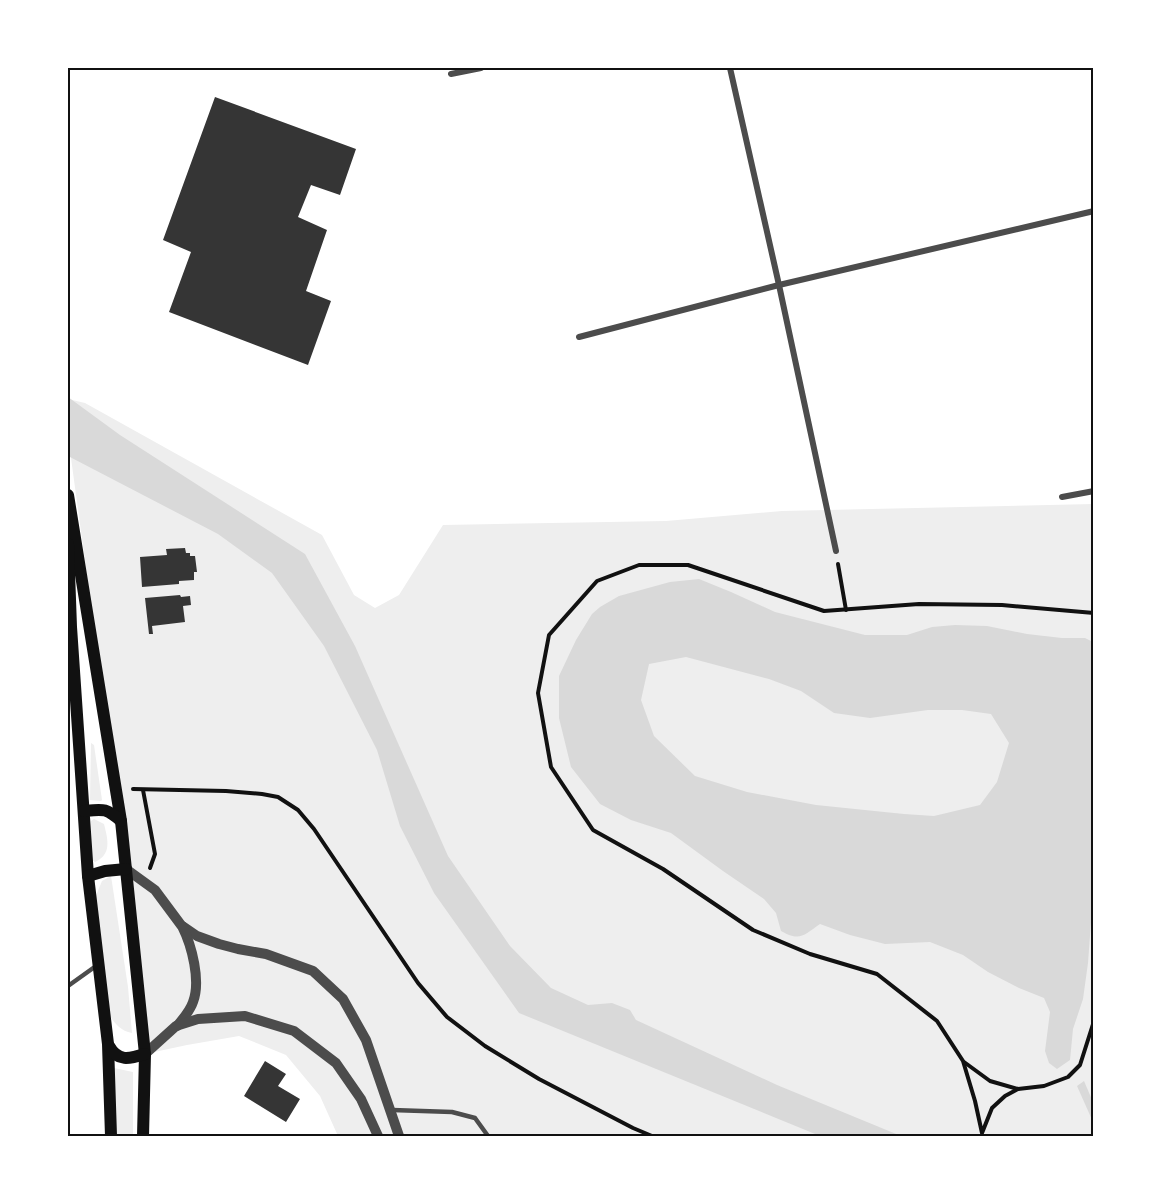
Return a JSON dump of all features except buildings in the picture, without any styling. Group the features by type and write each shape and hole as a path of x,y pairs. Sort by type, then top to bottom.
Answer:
{"main road":[{"path":"68,495 121,821 145,1054 143,1137"},
{"path":"68,544 71,627 88,876 108,1044 111,1137"},
{"path":"84,812 109,811 121,821"},
{"path":"88,876 99,872 126,869"},
{"path":"108,1044 113,1053 120,1058 133,1058 145,1054"}],"street":[{"path":"451,75 481,68"},
{"path":"730,68 836,551"},
{"path":"579,337 779,285 1094,211"},
{"path":"1062,497 1094,491"},
{"path":"126,869 155,890 181,925 194,958 194,1001 176,1026 145,1054"},
{"path":"181,925 197,936 219,944 266,954 313,971 343,999 366,1040 399,1137"},
{"path":"176,1026 198,1019 244,1017 294,1031 336,1064 361,1099 378,1137"}],"lane":[{"path":"68,986 98,964"},
{"path":"389,1110 452,1112 475,1118 488,1137"}],"path":[{"path":"836,551 846,610"},
{"path":"1094,614 1002,605 919,604 824,611 688,565 639,565 597,581 549,635 538,693 550,767 593,830 663,869 753,930 810,954 877,974 937,1021 963,1061 982,1134 992,1108 1005,1096 1018,1089 1044,1086 1068,1077 1080,1065 1094,1021"},
{"path":"116,789 226,791 278,797 298,810 314,829 418,983 447,1017 485,1046 539,1079 652,1137"},
{"path":"143,790 155,854 150,868"},
{"path":"963,1061 990,1081 1018,1089"}],"shaded area":[{"path":"68,397 120,435 305,554 355,646 448,856 510,946 551,988 588,1005 612,1003 630,1010 636,1020 777,1085 901,1136 820,1136 519,1013 434,893 400,826 377,750 324,646 272,573 218,534 68,456"},
{"path":"68,399 85,403 322,535 354,595 375,608 399,595 443,525 666,521 782,511 1093,504 1093,1136 338,1136 320,1096 286,1055 239,1036 145,1054 116,789 71,458"},
{"path":"699,579 775,612 865,635 907,635 932,627 955,625 987,626 1062,638 1085,638 1093,642 1093,895 1083,999 1073,1029 1070,1060 1057,1069 1049,1063 1045,1051 1050,1012 1044,998 988,972 963,955 930,942 885,944 820,924 802,936 787,934 781,931 776,913 764,899 671,833 631,820 600,804 571,767 559,718 559,676 576,640 592,614 600,607 619,596 670,582","holes":["686,657 769,679 801,691 834,713 870,718 928,710 962,710 991,714 1009,743 997,782 980,805 934,816 816,805 747,792 695,776 654,736 641,700 649,664"]},
{"path":"91,743 94,745 101,801 90,800"},
{"path":"94,819 104,824 107,841 104,855 95,862 92,860 91,821"},
{"path":"111,876 128,987 132,1033 119,1027 110,1016 95,898 102,881"},
{"path":"114,1068 133,1072 133,1136 113,1136"},
{"path":"1084,1081 1093,1102 1093,1122 1077,1086"}]}
